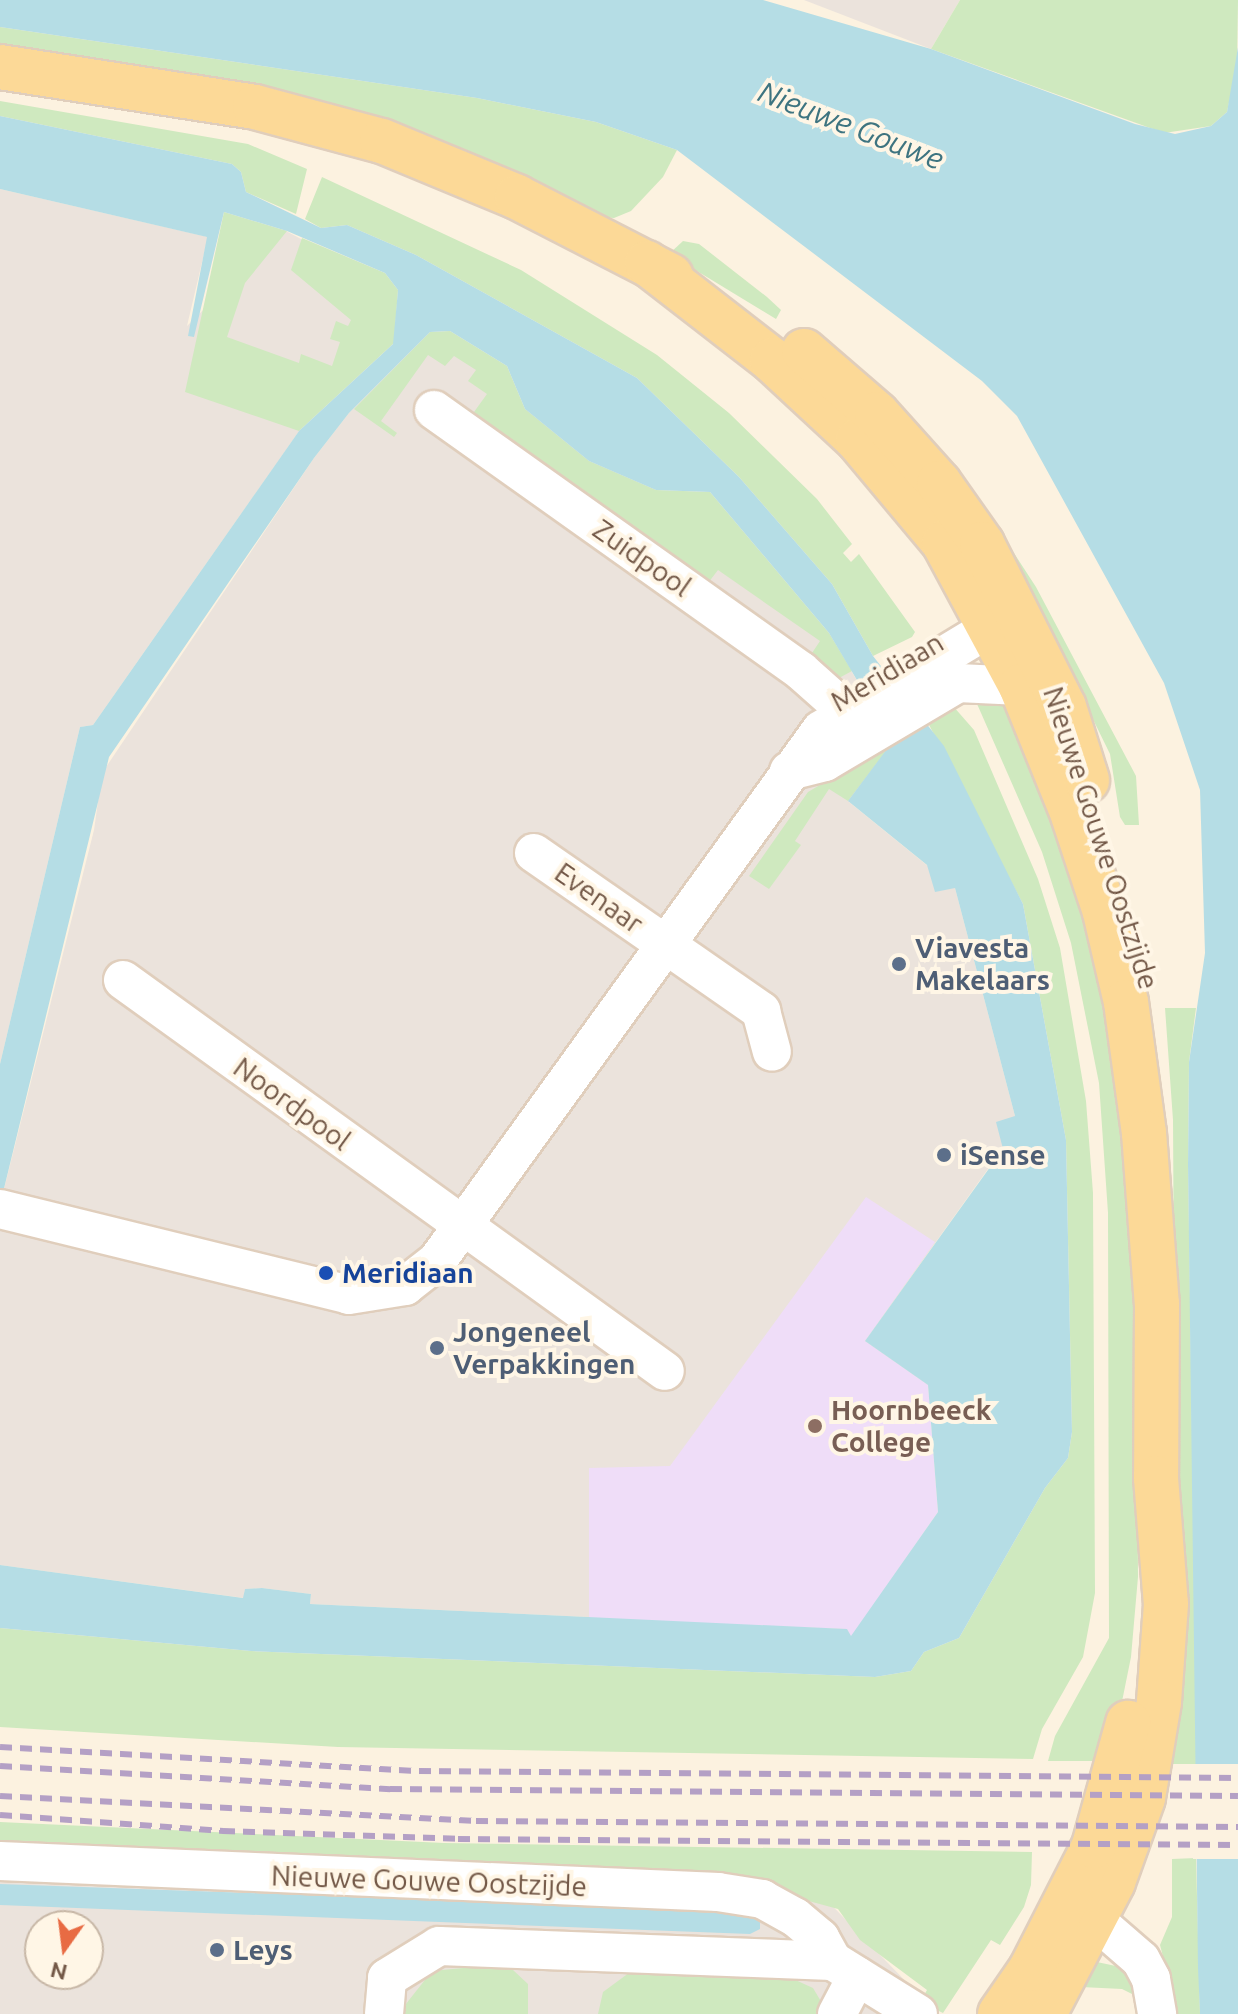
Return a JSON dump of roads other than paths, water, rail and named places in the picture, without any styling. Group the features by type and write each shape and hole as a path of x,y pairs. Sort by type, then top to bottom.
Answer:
{"main road":[{"name":"Nieuwe Gouwe Oostzijde","path":"0,67 255,107 382,141 517,197 791,341 877,414 939,483 997,616 1021,686 1073,815 1105,912 1126,1002 1144,1133 1157,1304 1156,1478 1130,1716 1098,1837 1083,1909 1044,2014"},
{"name":"Nieuwe Gouwe Oostzijde","path":"997,616 1064,707 1130,907 1154,1000 1166,1205 1157,1304"},
{"name":"Nieuwe Gouwe Oostzijde","path":"1000,2014 1083,1909"}],"street":[{"name":"Zuidpool","path":"434,410 850,709"},
{"name":"Meridiaan","path":"2,1209 349,1295 405,1286 437,1261 461,1229 664,943 821,730 850,709 930,669 997,616"},
{"path":"930,669 958,683 1021,686"},
{"name":"Evenaar","path":"534,853 761,1011 772,1052"},
{"name":"Noordpool","path":"123,980 461,1229 665,1371"},
{"name":"Nieuwe Gouwe Oostzijde","path":"0,1861 718,1892 762,1899 795,1917 820,1938 845,1968 918,2014"},
{"path":"1083,1909 1141,1960 1151,1979 1157,2014"},
{"name":"Nieuwe Gouwe Oostzijde","path":"384,2014 387,1978 439,1946 845,1968"},
{"path":"837,2014 845,1968"}],"water":[{"name":"Nieuwe Gouwe","path":"0,0 763,0 931,49 1135,124 1175,134 1211,126 1227,112 1238,47 1238,2014 1200,2014 1198,1968 1188,1165 1189,1062 1205,953 1200,790 1164,683 1017,416 982,381 677,150 596,122 477,98 0,27"},
{"path":"0,116 232,164 241,172 246,192 321,228 347,225 416,255 637,378 739,477 832,584 873,656 944,746 1023,904 1066,1140 1072,1432 1068,1458 1045,1488 959,1638 924,1652 911,1671 875,1677 251,1651 0,1628 0,1565 243,1598 245,1589 262,1588 311,1594 310,1604 847,1629 851,1636 938,1512 928,1385 865,1341 1003,1149 996,1122 1015,1116 955,888 935,892 927,865 848,801 893,741 829,633 710,492 656,490 589,461 525,409 507,366 450,331 430,332 349,413 314,458 109,757 0,1205 0,1064 80,727 93,725 299,431 393,344 398,290 385,273 287,231 224,212 194,337 188,336 207,237 0,189"},
{"path":"0,1884 673,1908 746,1915 760,1920 760,1929 750,1934 0,1905"}],"railway":[{"path":"0,1747 419,1771 1238,1778"},
{"path":"0,1766 390,1789 1238,1796"},
{"path":"0,1796 476,1821 1238,1827"},
{"path":"0,1815 223,1831 458,1839 1238,1845"}],"place":[{"name":"Viavesta Makelaars","path":"899,964"},
{"name":"iSense","path":"944,1155"},
{"name":"Meridiaan","path":"326,1273"},
{"name":"Jongeneel Verpakkingen","path":"437,1348"},
{"name":"Hoornbeeck College","path":"815,1426"},
{"name":"Leys","path":"217,1950"}]}
